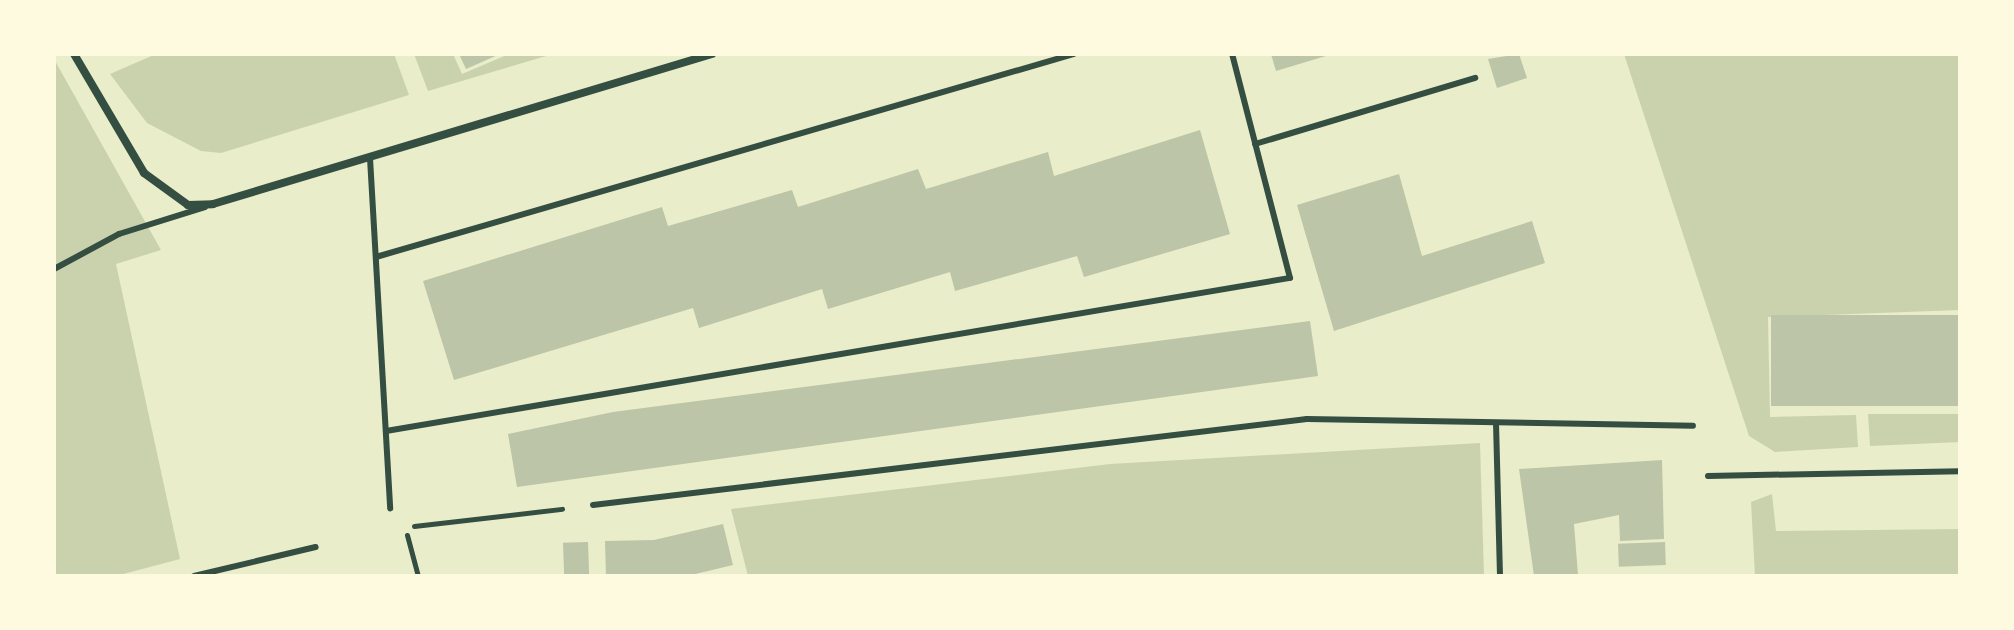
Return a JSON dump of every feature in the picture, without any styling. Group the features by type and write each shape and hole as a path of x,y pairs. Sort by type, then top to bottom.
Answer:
{"street":[{"path":"74,54 144,173 188,205 213,204 712,54"}],"lane":[{"path":"376,257 1074,54"},
{"path":"386,431 1290,278 1232,54"},
{"path":"1255,144 1475,78"},
{"path":"370,158 390,508"},
{"path":"54,269 119,234 213,204"},
{"path":"593,505 1307,419 1693,426"},
{"path":"1496,423 1500,576"},
{"path":"1708,476 1960,471"},
{"path":"194,576 316,547"}],"path":[{"path":"418,576 405,527 593,505"}],"green space":[{"path":"156,54 394,54 409,95 221,153 201,151 147,123 110,74"},
{"path":"414,54 453,54 462,74 509,54 553,54 428,91"},
{"path":"1624,54 1960,54 1960,310 1768,317 1770,417 1856,415 1858,447 1775,452 1749,436"},
{"path":"54,59 161,250 116,264 180,559 116,576 54,576"},
{"path":"1868,414 1960,414 1960,442 1870,446"},
{"path":"1480,443 1484,576 748,576 731,509 1110,464"},
{"path":"1772,494 1776,531 1960,529 1960,576 1755,576 1751,502"}],"building":[{"path":"459,54 500,54 466,69"},
{"path":"1271,54 1329,54 1329,55 1276,71"},
{"path":"1519,54 1527,78 1497,88 1488,59"},
{"path":"1200,130 1230,234 1084,277 1077,256 955,291 950,272 828,309 822,289 699,328 693,308 454,380 423,281 662,207 668,226 792,190 798,207 918,169 926,189 1048,152 1054,176"},
{"path":"1399,174 1422,256 1532,221 1545,263 1334,331 1297,205"},
{"path":"1771,315 1960,315 1960,406 1771,406"},
{"path":"1310,321 1318,376 517,487 508,434 613,412"},
{"path":"1662,460 1664,539 1620,541 1619,515 1574,524 1578,575 1534,576 1519,469"},
{"path":"723,524 733,565 687,576 606,576 605,541 654,540"},
{"path":"588,542 589,576 564,576 563,543"},
{"path":"1665,542 1666,565 1619,567 1618,544"}]}
